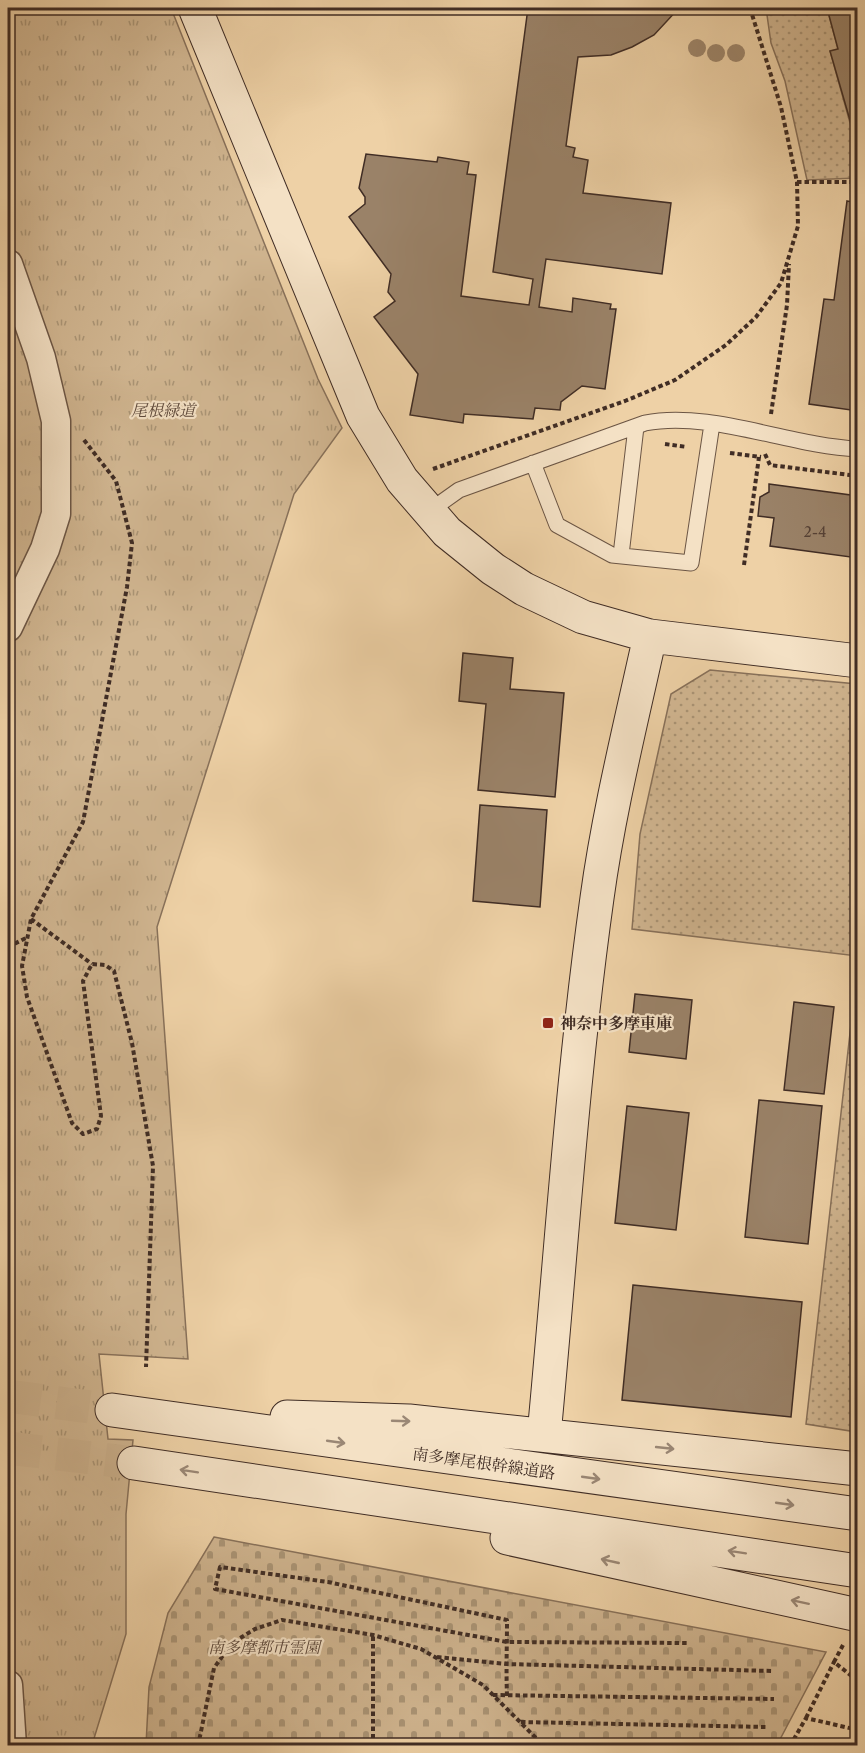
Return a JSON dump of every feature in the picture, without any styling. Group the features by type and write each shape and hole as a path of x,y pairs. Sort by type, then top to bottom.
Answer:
{"main road":[{"path":"195,8 363,416 387,459 428,512 464,547 524,589 583,617 650,636 858,661"},
{"path":"650,636 606,837 597,899 580,1048 544,1435 858,1469"},
{"name":"南多摩尾根幹線道路","path":"544,1435 409,1421 112,1410 858,1514"},
{"path":"134,1463 858,1570"},
{"path":"245,1480 858,1615"}],"street":[{"path":"8,264 41,358 56,420 56,514 45,549 8,627"},
{"path":"8,1686 12,1746"}],"lane":[{"path":"428,512 459,490 636,427 665,420 712,424 768,436 858,449"},
{"path":"533,463 557,525 612,555 691,563 712,424"},
{"path":"621,555 636,427"}],"path":[{"path":"432,470 625,402 675,380 726,345 756,317 781,283 798,226 797,182 781,107 750,8"},
{"path":"797,182 858,182"},
{"path":"768,436 787,305 790,257"},
{"path":"56,420 89,444 116,481 132,543 127,587 83,822 31,919 22,966 27,997 72,1123 83,1134 97,1129 101,1116 83,981 92,964"},
{"path":"744,566 759,457"},
{"path":"765,457 770,465 858,476"},
{"path":"31,919 92,964 105,965 114,971 132,1043 153,1166 146,1367"},
{"path":"8,947 26,938"},
{"path":"507,1696 506,1664 507,1642 507,1620 328,1582 220,1568 215,1589 507,1642 687,1643"},
{"path":"198,1746 214,1668 232,1643 255,1629 282,1620 374,1635 422,1649 483,1686 520,1722 540,1746"},
{"path":"373,1746 374,1635"},
{"path":"790,1746 843,1645"},
{"path":"435,1657 506,1664 772,1671"},
{"path":"834,1662 858,1681"},
{"path":"493,1695 774,1699"},
{"path":"806,1718 858,1730"},
{"path":"520,1722 766,1727"}],"green space":[{"name":"尾根緑道","path":"8,8 171,8 318,379 342,428 294,494 157,927 188,1359 99,1354 108,1439 133,1440 126,1514 126,1634 92,1745 8,1746"},
{"path":"766,8 827,8 838,49 830,51 857,148 857,178 807,180 785,81 771,43"},
{"path":"710,670 857,684 857,956 632,929 640,834 671,694"},
{"path":"857,971 857,1432 806,1424"},
{"name":"南多摩都市霊園","path":"214,1537 826,1652 777,1745 146,1745 149,1687 168,1613"}],"building":[{"path":"528,8 679,8 654,35 632,47 611,55 578,57 566,146 575,148 573,157 588,160 583,193 671,203 662,274 546,259 539,307 572,312 573,298 611,304 610,309 616,309 605,389 582,386 561,402 560,410 535,408 533,419 464,414 463,423 410,415 418,374 374,317 395,301 388,292 391,274 349,217 365,204 365,197 359,188 366,154 437,162 438,157 469,162 467,174 476,175 461,296 529,305 533,279 493,272"},
{"path":"827,8 858,8 858,148 830,51 838,49"},
{"path":"847,201 858,203 858,411 809,404 824,299 834,300"},
{"path":"769,484 858,496 858,558 770,546 774,518 758,516 760,497 769,492"},
{"path":"463,653 513,658 510,689 564,693 555,797 478,790 486,704 459,701"},
{"path":"480,805 547,810 540,907 473,901"},
{"path":"635,994 692,1000 686,1059 629,1052"},
{"path":"794,1002 834,1007 824,1094 784,1090"},
{"path":"759,1100 822,1106 808,1244 745,1237"},
{"path":"627,1106 689,1113 676,1230 615,1223"},
{"path":"633,1285 802,1302 791,1417 622,1400"}],"tunnel":[{"path":"8,1396 112,1410"},
{"path":"8,1448 134,1463"}],"place":[{"name":"神奈中多摩車庫","path":"548,1023"}]}
